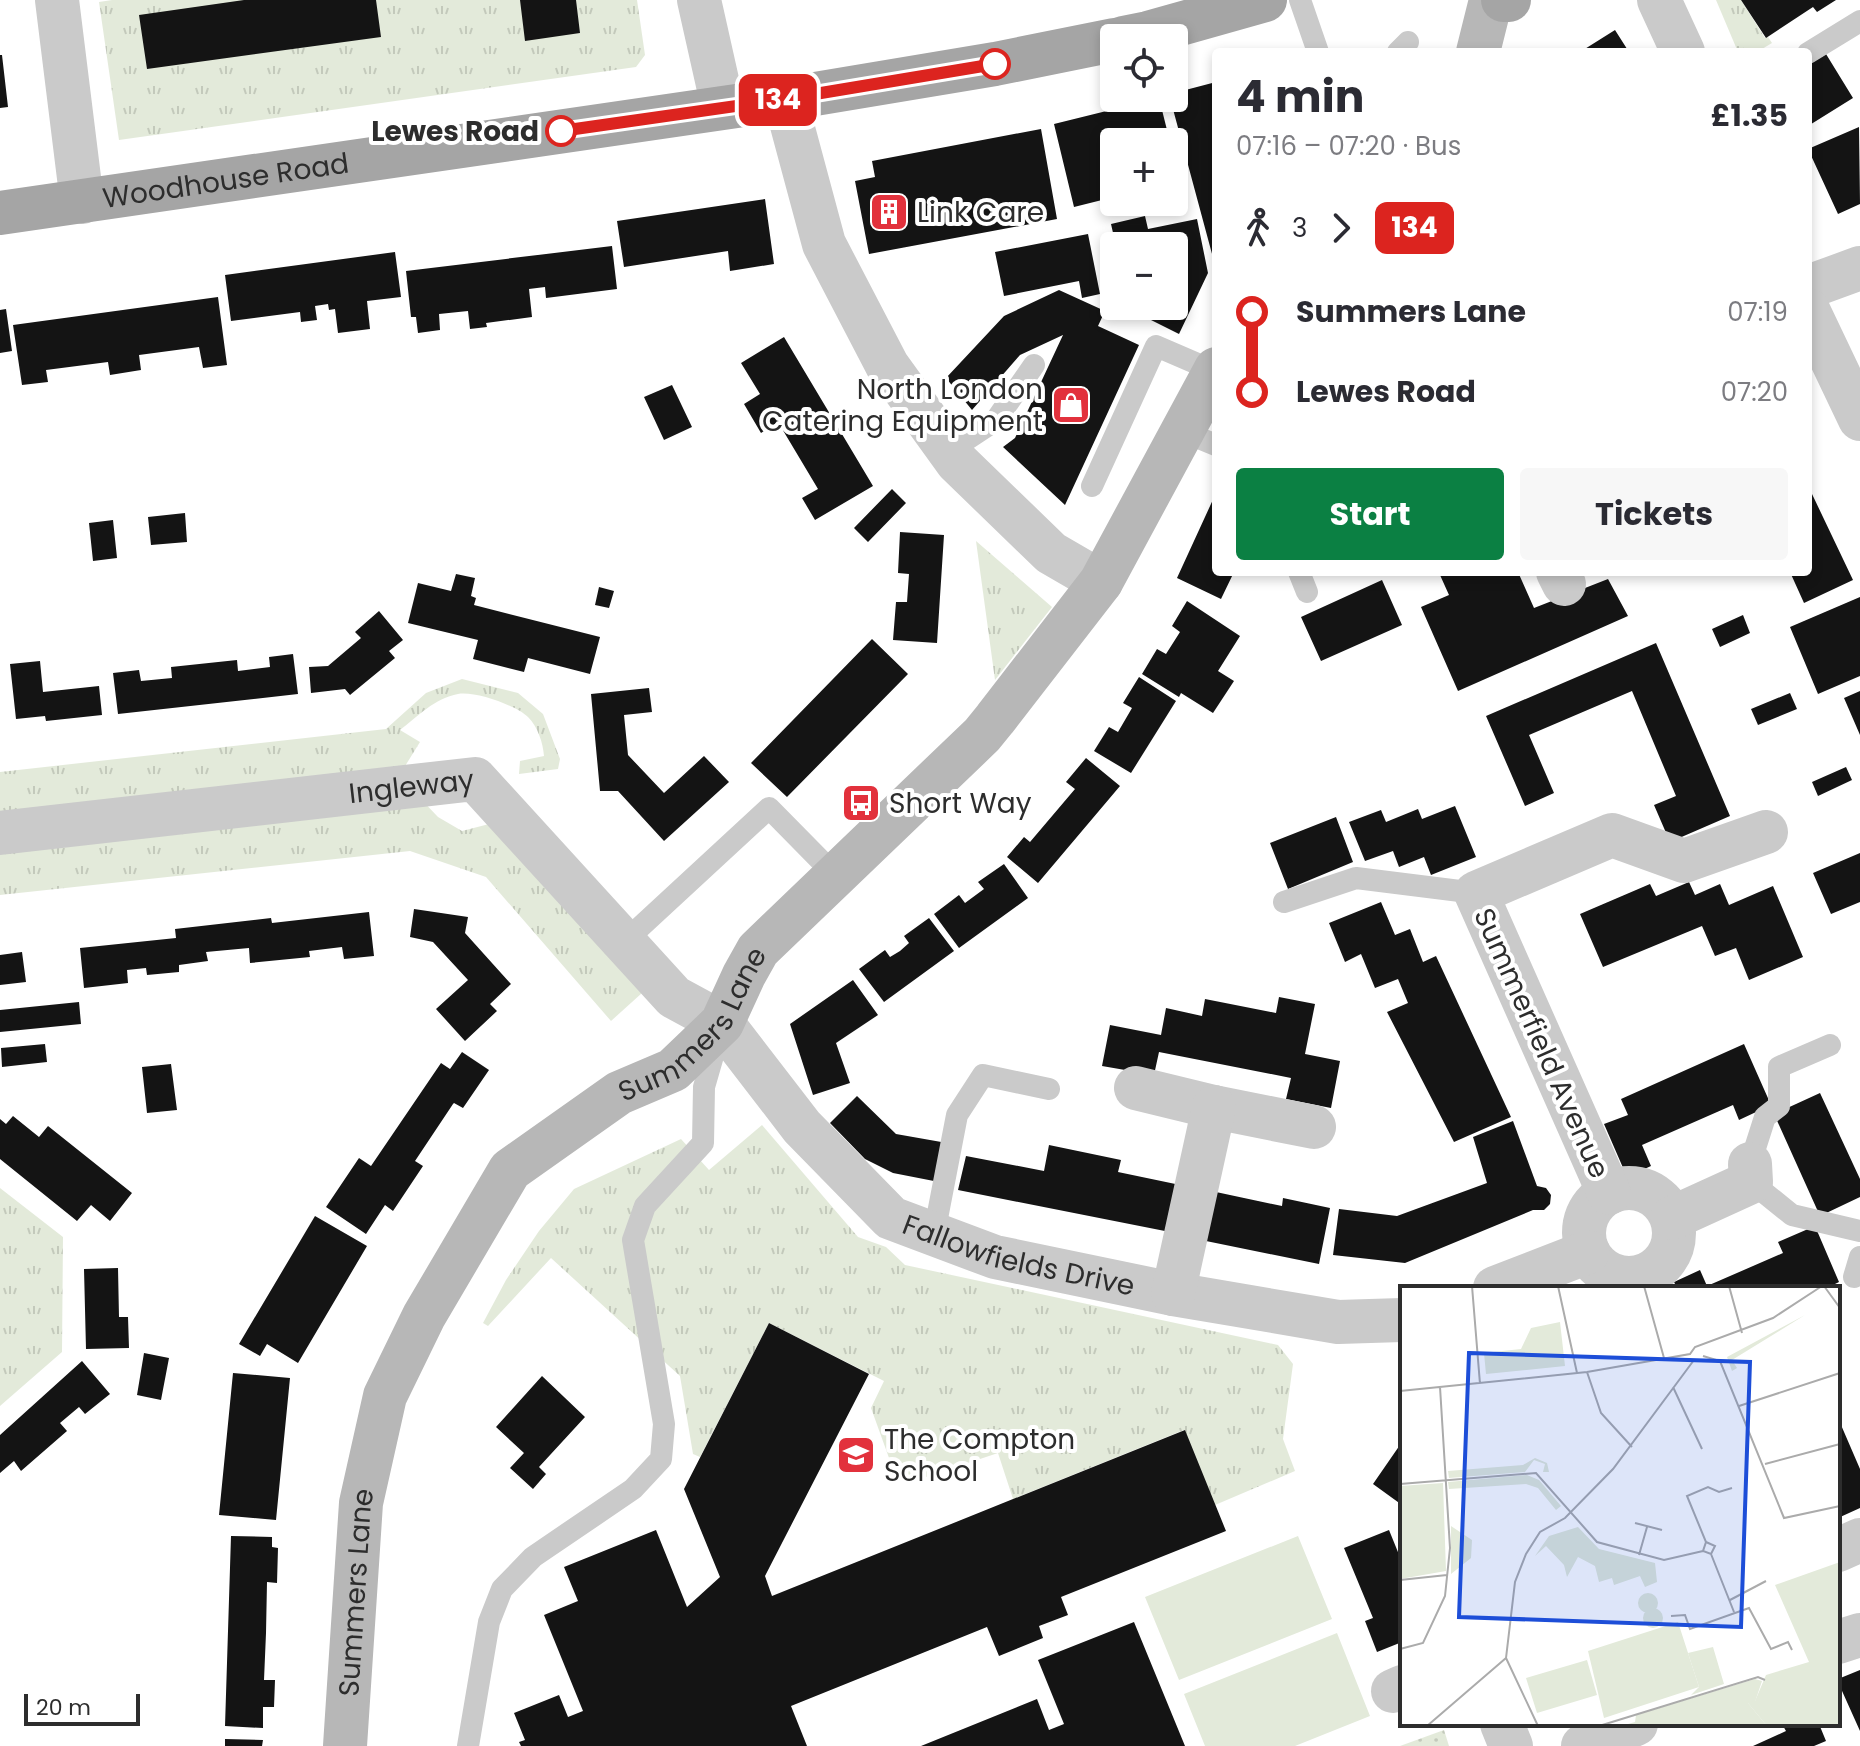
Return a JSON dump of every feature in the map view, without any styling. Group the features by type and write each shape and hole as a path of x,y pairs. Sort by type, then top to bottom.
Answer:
{"main road":[{"path":"1180,24 1265,0"},
{"path":"1503,0 1509,0"},
{"name":"Woodhouse Road","path":"0,213 785,99 995,64 1100,43"}],"street":[{"path":"57,0 82,202"},
{"path":"699,0 723,107"},
{"path":"1479,48 1491,0"},
{"path":"1659,0 1681,48"},
{"path":"785,99 824,244 887,365 957,462 1051,553 1101,582"},
{"path":"1812,286 1860,268"},
{"path":"1812,318 1860,419"},
{"name":"Summers Lane","path":"345,1746 361,1503 385,1396 424,1316 510,1170 619,1093 673,1070 722,1023 758,950 982,735 1101,582 1199,438 1212,383"},
{"name":"Ingleway","path":"0,833 475,779 674,997 722,1023"},
{"path":"1476,893 1612,835 1684,861 1766,832"},
{"name":"Summerfield Avenue","path":"1476,893 1609,1193"},
{"name":"Fallowfields Drive","path":"722,1023 802,1127 891,1218 995,1257 1173,1294 1338,1322 1400,1320"},
{"path":"1136,1088 1314,1127"},
{"path":"1173,1294 1214,1107"},
{"path":"1500,1286 1588,1252 1606,1272 1649,1281 1671,1251 1675,1229 1672,1218 1751,1173"},
{"name":"Summerfield Avenue","path":"1588,1252 1584,1230 1586,1218 1599,1199 1609,1193 1619,1189 1641,1189 1660,1199 1672,1218"},
{"path":"1840,1549 1860,1540"},
{"path":"1840,1641 1860,1635"},
{"path":"1503,1726 1511,1746"},
{"path":"1583,1746 1631,1726"}],"lane":[{"path":"1300,0 1317,48"},
{"path":"1812,51 1860,21"},
{"path":"1092,486 1156,346 1212,369"},
{"path":"949,451 996,420 1034,365"},
{"path":"624,942 769,808 836,876"},
{"path":"1284,902 1356,878 1476,893"},
{"path":"468,1746 489,1622 502,1589 533,1557 633,1489 661,1459 664,1424 633,1240 645,1206 703,1143 704,1087 722,1023"},
{"path":"1830,1045 1779,1067 1779,1106 1765,1117 1751,1173 1792,1215 1860,1231"},
{"path":"934,1234 957,1115 983,1075 1049,1089"}],"green space":[{"path":"637,0 645,55 636,67 119,140 99,2"},
{"path":"1716,0 1741,0 1765,38 1768,37 1772,43 1764,48 1736,48"},
{"path":"976,541 1052,607 995,680"},
{"path":"462,679 518,693 543,714 560,759 558,769 519,774 520,761 544,756 532,721 522,712 494,700 458,694 434,704 400,730 420,742 402,771 0,818 0,772 386,729 426,693"},
{"path":"417,795 438,817 462,831 493,823 642,993 611,1021 486,877 410,851 0,895 0,844"},
{"path":"762,1125 858,1237 886,1247 905,1265 1278,1345 1293,1364 1283,1439 1295,1471 1215,1505 1184,1430 1013,1499 998,1453 914,1481 893,1469 871,1408 884,1381 769,1323 700,1457 693,1454 680,1376 551,1258 488,1326 483,1323 506,1280 539,1231 574,1189 681,1139 709,1170"},
{"path":"0,1188 63,1237 62,1352 0,1406"},
{"path":"1298,1536 1332,1619 1179,1680 1145,1597"},
{"path":"1337,1633 1370,1716 1295,1746 1205,1746 1184,1694"},
{"path":"1444,1730 1449,1746 1400,1746"}],"building":[{"path":"244,0 376,0 381,37 147,69 139,15"},
{"path":"520,0 576,0 580,33 525,41"},
{"path":"1741,0 1836,0 1817,12 1813,7 1766,38"},
{"path":"1615,30 1626,48 1586,48"},
{"path":"1826,54 1853,98 1812,124 1812,63"},
{"path":"0,55 8,107 0,108"},
{"path":"1212,83 1212,254 1188,165 1188,128 1178,128 1174,112 1188,112 1188,89"},
{"path":"1102,112 1162,112 1166,128 1100,128 1100,200 1074,207 1054,124"},
{"path":"1859,127 1860,204 1838,214 1812,158 1812,147"},
{"path":"1041,129 1057,219 869,254 855,181 875,177 872,161"},
{"path":"765,199 774,264 730,271 728,251 624,267 617,221"},
{"path":"1145,216 1148,229 1197,219 1208,273 1188,315 1188,232 1113,232 1111,224"},
{"path":"1088,234 1100,294 1082,298 1079,281 1004,296 995,252"},
{"path":"612,246 617,289 546,298 545,287 529,289 532,317 486,323 487,327 470,329 468,311 439,314 440,330 418,333 416,317 411,317 406,271"},
{"path":"395,252 401,297 367,301 370,329 338,333 335,309 329,310 328,304 315,306 317,320 301,322 300,312 231,321 225,275"},
{"name":"North London Catering Equipment","path":"1059,290 1100,309 1098,326 1139,345 1065,505 1003,447 1015,438 1063,335 1020,355 972,410 946,378 1004,316"},
{"path":"218,297 227,365 203,368 199,347 139,355 141,370 110,375 108,362 46,370 48,382 22,385 13,325"},
{"path":"6,309 12,351 0,353 0,310"},
{"path":"1151,320 1186,320 1179,334"},
{"path":"784,337 873,486 815,520 802,498 818,489 778,422 761,433 744,404 760,394 741,363"},
{"path":"672,385 692,427 664,440 644,397"},
{"path":"892,489 906,503 868,542 854,528"},
{"path":"1812,494 1853,580 1804,603 1792,576 1812,576"},
{"path":"1212,502 1212,576 1232,576 1221,599 1177,578"},
{"path":"185,513 187,542 151,545 148,517"},
{"path":"113,520 117,558 93,561 89,523"},
{"path":"900,532 944,535 937,643 893,640 896,602 907,602 909,574 898,573"},
{"path":"456,574 475,578 471,596 476,598 474,605 600,637 590,674 528,658 524,672 473,659 478,640 408,623 418,583 451,591"},
{"path":"1440,576 1520,576 1534,608 1608,579 1628,616 1458,691 1421,607 1449,595"},
{"path":"1382,580 1402,625 1321,661 1301,617"},
{"path":"599,587 614,591 609,608 595,605"},
{"path":"1860,597 1860,676 1818,694 1790,627"},
{"path":"1187,601 1240,636 1218,671 1234,681 1213,713 1142,674 1157,649 1166,654 1180,632 1172,626"},
{"path":"379,611 403,640 389,651 395,658 350,695 345,689 311,693 309,667 328,666 361,638 355,632"},
{"path":"1743,615 1750,633 1720,647 1712,629"},
{"path":"872,639 908,674 787,797 751,763"},
{"path":"1656,643 1730,816 1670,842 1654,805 1676,796 1632,691 1529,735 1554,793 1525,806 1486,716"},
{"path":"293,654 298,694 118,714 113,673 139,670 141,681 172,678 171,667 237,660 238,671 270,667 269,657"},
{"path":"40,661 43,692 99,686 102,715 46,721 45,716 16,719 10,664"},
{"path":"1139,677 1176,701 1131,773 1094,751 1109,727 1118,732 1132,708 1123,703"},
{"path":"649,688 652,712 624,715 628,755 664,793 704,756 729,782 664,841 618,791 600,791 591,694"},
{"path":"1860,691 1860,735 1844,698"},
{"path":"1790,693 1797,709 1758,725 1751,709"},
{"path":"1086,758 1120,786 1038,883 1007,857 1024,837 1030,842 1075,789 1066,782"},
{"path":"1846,767 1852,780 1818,796 1812,782"},
{"path":"1455,806 1476,857 1431,875 1424,857 1399,867 1393,851 1365,861 1349,822 1381,810 1386,822 1418,809 1422,819"},
{"path":"1336,817 1353,862 1288,889 1270,843"},
{"path":"1860,853 1860,902 1831,914 1813,873"},
{"path":"1004,864 1028,898 959,948 934,914 959,895 965,903 984,889 978,882"},
{"path":"1689,882 1695,895 1720,884 1729,905 1773,886 1803,957 1749,980 1736,948 1715,956 1702,926 1603,967 1580,914 1650,884 1656,896"},
{"path":"1381,902 1395,935 1410,929 1423,962 1436,956 1511,1117 1454,1142 1387,1012 1408,1003 1398,979 1375,988 1361,954 1345,962 1329,923"},
{"path":"414,909 468,917 465,933 511,984 490,1004 497,1011 465,1041 436,1009 468,980 433,942 410,937"},
{"path":"369,912 374,956 344,959 342,947 309,951 310,957 250,963 249,948 206,952 208,961 179,965 179,972 147,975 146,968 127,970 128,983 84,988 80,948 176,938 175,929 271,918 272,923"},
{"path":"929,918 954,951 884,1002 859,969 885,950 890,957 900,951 909,943 904,936"},
{"path":"22,952 26,982 0,985 0,955"},
{"path":"853,980 878,1015 836,1043 850,1083 813,1095 790,1024"},
{"path":"1279,997 1315,1004 1305,1054 1340,1061 1331,1108 1286,1099 1291,1078 1159,1052 1154,1075 1102,1066 1110,1025 1161,1035 1166,1008 1202,1016 1205,999 1276,1013"},
{"path":"79,1002 81,1024 0,1032 0,1010"},
{"path":"45,1044 47,1062 2,1067 1,1048"},
{"path":"1744,1044 1771,1105 1739,1120 1733,1105 1642,1145 1651,1166 1627,1177 1604,1124 1628,1115 1621,1099"},
{"path":"462,1052 489,1070 463,1108 453,1104 415,1161 423,1166 393,1211 385,1205 366,1234 326,1207 359,1158 371,1166 441,1063 450,1069"},
{"path":"171,1064 177,1110 147,1113 142,1067"},
{"path":"1820,1093 1860,1179 1860,1197 1820,1216 1774,1114"},
{"path":"857,1096 896,1134 947,1143 939,1182 893,1173 865,1159 830,1123"},
{"path":"13,1116 39,1137 48,1126 132,1193 110,1221 91,1205 77,1221 0,1159 0,1119 6,1124"},
{"path":"1513,1121 1537,1186 1546,1188 1551,1195 1550,1204 1544,1210 1533,1210 1405,1263 1333,1255 1339,1209 1397,1216 1487,1183 1473,1137"},
{"path":"1049,1145 1121,1160 1118,1172 1185,1186 1175,1233 958,1190 966,1156 1044,1171"},
{"path":"1216,1192 1282,1206 1283,1198 1330,1208 1319,1264 1206,1241"},
{"path":"315,1216 367,1246 298,1363 267,1344 260,1356 239,1344"},
{"path":"1815,1226 1839,1282 1831,1286 1707,1286 1783,1253 1778,1242"},
{"path":"118,1268 119,1317 128,1317 129,1348 86,1349 84,1269"},
{"path":"1700,1270 1707,1286 1676,1286 1674,1282"},
{"path":"769,1323 869,1374 765,1576 772,1596 1185,1430 1226,1531 1061,1597 1068,1615 1039,1626 1043,1638 999,1656 987,1627 791,1706 807,1746 521,1746 519,1742 525,1740 514,1713 559,1695 568,1717 583,1711 544,1615 578,1601 564,1567 656,1530 687,1607 720,1577 684,1489"},
{"path":"144,1353 169,1358 161,1400 137,1395"},
{"path":"82,1361 110,1394 85,1414 79,1407 60,1423 67,1431 21,1471 14,1461 0,1473 0,1435"},
{"path":"233,1373 290,1378 276,1520 219,1515"},
{"path":"542,1376 585,1417 539,1467 546,1474 533,1489 510,1468 524,1453 496,1427"},
{"path":"1840,1423 1860,1469 1860,1508 1840,1517"},
{"path":"1400,1445 1400,1504 1373,1484"},
{"path":"1389,1530 1400,1557 1400,1643 1377,1652 1365,1621 1373,1618 1344,1548"},
{"path":"231,1536 272,1537 272,1547 278,1548 277,1583 267,1582 264,1680 275,1680 274,1707 263,1707 263,1728 225,1726"},
{"path":"1134,1622 1185,1746 921,1746 1037,1699 1049,1730 1064,1724 1038,1660"},
{"path":"1860,1670 1860,1731 1840,1686 1840,1678"},
{"path":"1783,1726 1820,1726 1826,1741 1814,1746 1753,1746 1786,1731"},
{"path":"225,1739 263,1740 262,1746 225,1746"}],"bus line":[{"name":"134","path":"561,131 785,99 995,64"}],"place":[{"name":"Lewes Road","path":"561,131"},
{"name":"Link Care","path":"889,212"},
{"name":"North London Catering Equipment","path":"1071,405"},
{"name":"Short Way","path":"861,803"},
{"name":"The Compton School","path":"856,1455"}]}
